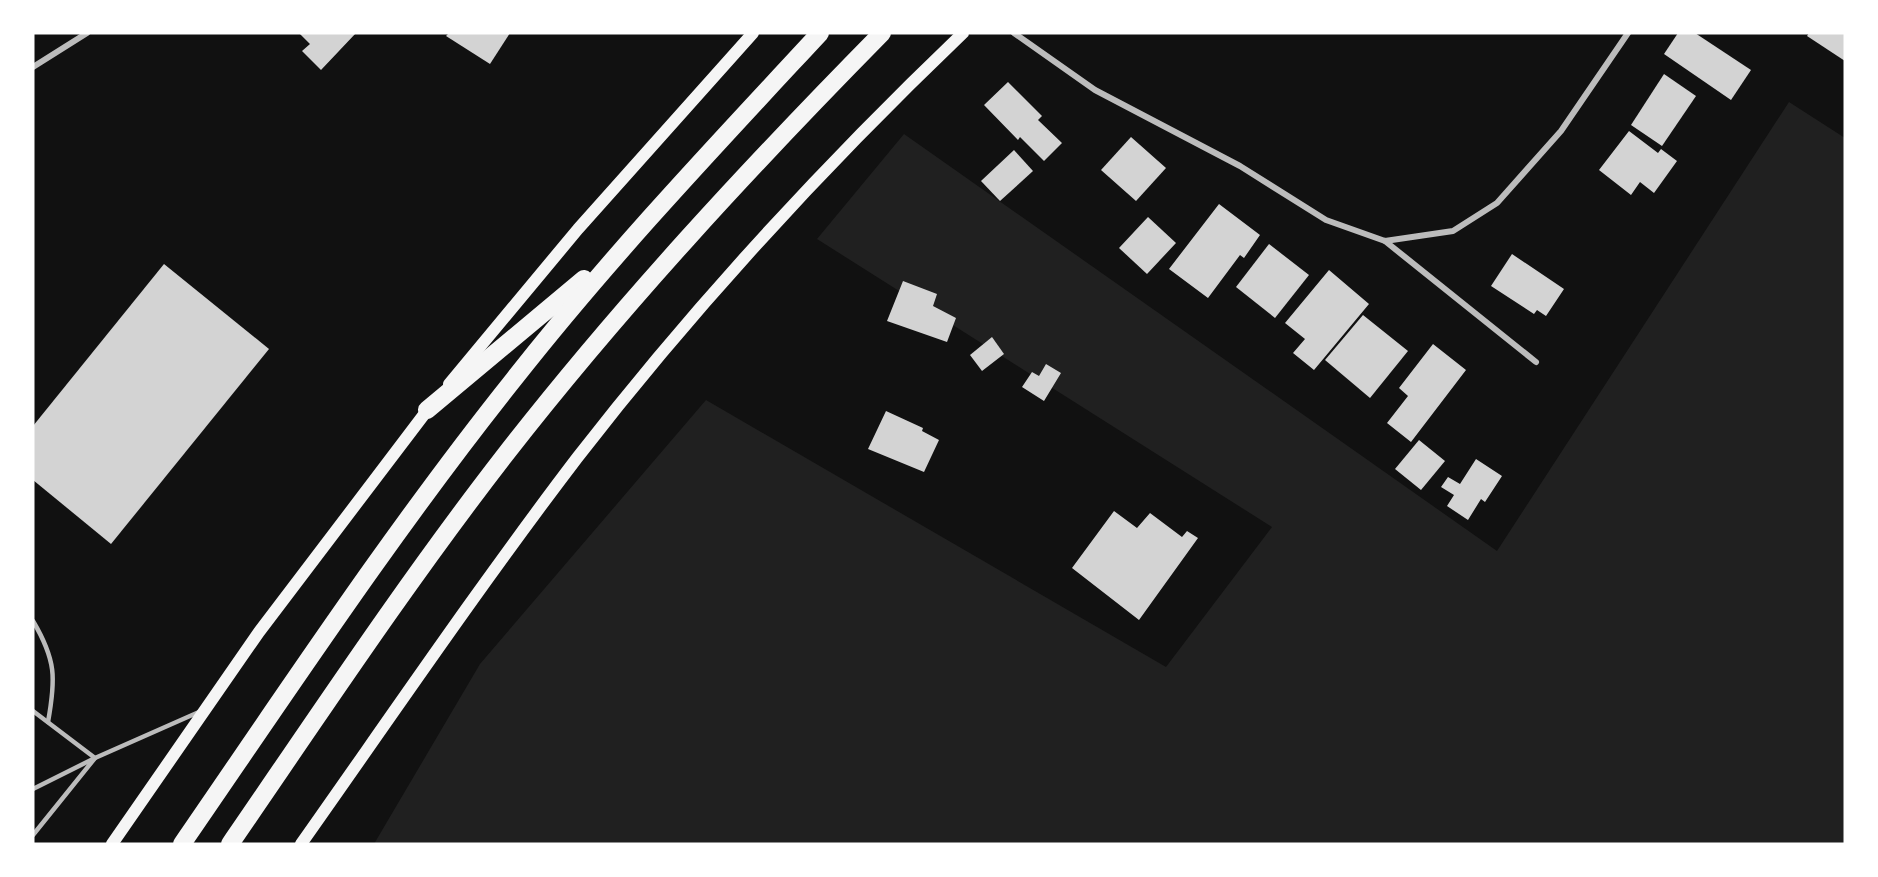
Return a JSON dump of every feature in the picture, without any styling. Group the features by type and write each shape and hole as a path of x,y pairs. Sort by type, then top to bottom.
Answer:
{"highway":[{"path":"182,844 388,546 466,440 576,301 820,33"},
{"path":"230,844 441,543 504,456 569,374 719,202 882,33"},
{"path":"427,410 627,243"}],"main road":[{"path":"112,844 259,632 427,410 578,229 753,33"},
{"path":"301,844 508,550 579,456 656,362 787,213 865,129 963,33"}],"street":[{"path":"33,68 87,33"},
{"path":"1014,33 1095,90 1240,166 1326,220 1384,241 1536,362"},
{"path":"1384,241 1453,231 1497,203 1561,131 1628,33"}],"lane":[{"path":"33,621 48,647 55,685 48,722"},
{"path":"33,789 95,758 207,708"},
{"path":"33,711 95,758"},
{"path":"33,834 95,758"}],"shaded area":[{"path":"1789,102 1845,138 1845,844 374,844 480,664 706,400 1166,667 1272,527 817,239 904,134 1497,551"}],"building":[{"path":"299,33 356,33 321,70 302,51 310,44"},
{"path":"449,33 510,33 490,64 446,36"},
{"path":"1678,33 1695,33 1751,70 1731,100 1664,54"},
{"path":"1809,33 1845,33 1845,61 1807,36"},
{"path":"1664,74 1696,96 1662,146 1631,125"},
{"path":"1008,82 1042,116 1038,120 1062,143 1044,161 1020,137 1018,140 984,105"},
{"path":"1629,131 1658,153 1661,149 1677,161 1654,193 1640,182 1631,195 1599,170"},
{"path":"1131,137 1166,168 1136,201 1101,170"},
{"path":"1014,150 1033,171 1000,201 981,181"},
{"path":"1219,204 1260,235 1244,258 1240,255 1208,298 1169,269"},
{"path":"1148,217 1176,243 1147,274 1119,248"},
{"path":"1269,244 1309,275 1275,318 1236,287"},
{"path":"1512,254 1564,289 1546,316 1537,310 1534,314 1491,286"},
{"path":"164,264 269,349 111,544 33,480 33,426"},
{"path":"1329,270 1369,304 1314,370 1293,353 1305,339 1285,323"},
{"path":"903,281 937,294 933,306 956,318 947,342 887,321"},
{"path":"1363,315 1408,351 1370,398 1325,360"},
{"path":"992,337 1004,354 982,371 970,355"},
{"path":"1433,344 1466,370 1411,442 1387,423 1408,396 1399,388"},
{"path":"1046,364 1061,373 1044,401 1022,387 1032,372 1039,376"},
{"path":"886,411 923,428 922,431 939,440 924,472 868,449"},
{"path":"1419,440 1445,461 1421,490 1395,469"},
{"path":"1476,459 1502,476 1485,502 1481,499 1468,520 1447,506 1454,495 1441,487 1448,477 1460,484"},
{"path":"1114,511 1137,528 1150,513 1182,537 1187,531 1198,538 1139,620 1072,568"}]}
